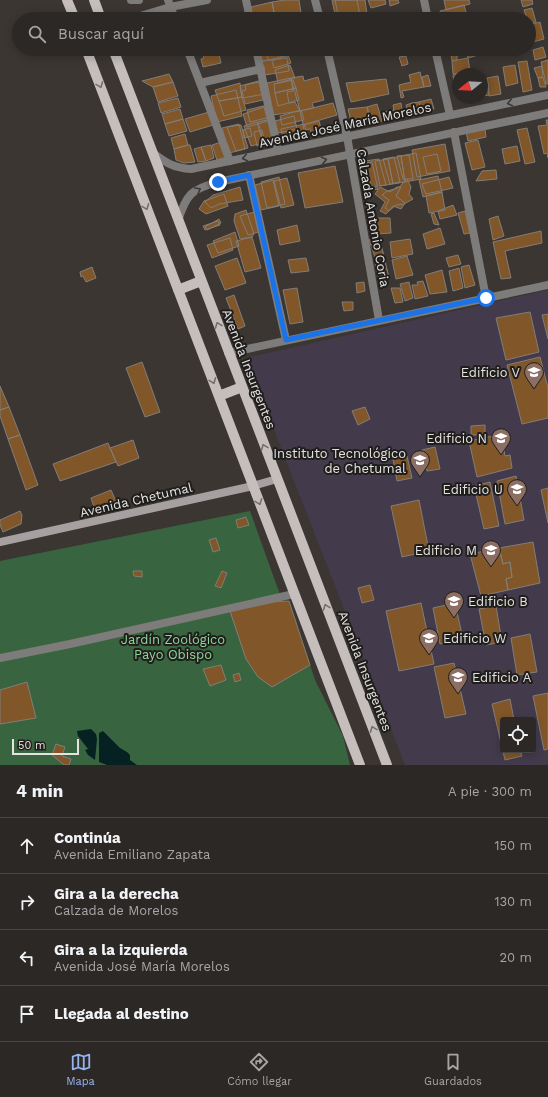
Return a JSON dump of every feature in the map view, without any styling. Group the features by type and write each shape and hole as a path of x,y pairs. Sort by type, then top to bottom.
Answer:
{"main road":[{"path":"67,0 72,12"},
{"path":"94,0 98,12"},
{"path":"89,56 360,765"},
{"name":"Avenida Insurgentes","path":"117,56 151,152 277,478 383,764"},
{"path":"178,290 201,281"},
{"path":"219,396 242,387"},
{"name":"Avenida Chetumal","path":"0,542 253,486 277,478"}],"street":[{"path":"132,0 139,0"},
{"path":"148,12 169,3 207,0"},
{"path":"246,0 249,12"},
{"path":"315,0 318,12"},
{"path":"424,0 427,12"},
{"path":"190,56 230,161"},
{"path":"258,56 278,151"},
{"name":"Calzada Antonio Coria","path":"329,56 348,136 379,320"},
{"path":"437,56 450,116"},
{"path":"200,83 261,69"},
{"name":"Avenida José María Morelos","path":"151,152 168,164 180,168 191,169 548,95"},
{"path":"178,221 182,207 188,196 197,189 218,182 548,113"},
{"path":"454,132 486,298"},
{"path":"249,175 286,340"},
{"path":"228,353 548,285"},
{"path":"0,658 70,644 294,594"}],"shaded area":[{"name":"Instituto Tecnológico de Chetumal","path":"548,290 548,765 405,765 246,358"}],"green space":[{"name":"Jardín Zoológico Payo Obispo","path":"250,511 283,603 289,601 315,680 343,736 350,765 0,765 0,561"}],"water":[{"path":"91,729 96,734 97,739 95,760 88,755 85,750 88,749 78,736 77,731"},
{"path":"103,731 120,748 130,755 130,760 137,765 107,765 99,762 99,733"}],"building":[{"path":"299,0 301,12 274,12 272,2"},
{"path":"332,0 365,0 367,12 335,12"},
{"path":"335,0 357,0 359,12 338,12"},
{"path":"368,0 385,0 386,4 371,8"},
{"path":"389,0 398,0 399,3 390,6"},
{"path":"444,0 469,0 470,4 446,10"},
{"path":"521,0 532,0 533,4 523,7"},
{"path":"272,2 274,12 252,12 251,7"},
{"path":"464,5 466,12 440,12"},
{"path":"532,8 533,12 525,12 524,10"},
{"path":"540,22 544,39 536,41 536,23"},
{"path":"543,47 546,57 535,60 536,49"},
{"path":"204,56 219,56 221,63 203,67 201,59 204,58"},
{"path":"261,56 287,56 287,58 262,61"},
{"path":"268,56 284,56 268,60"},
{"path":"288,56 291,63 274,68 272,61"},
{"path":"406,56 408,64 402,66 399,57"},
{"path":"451,56 457,56 457,60 452,61"},
{"path":"287,58 289,71 265,75 262,61"},
{"path":"468,58 470,68 453,68 452,61"},
{"path":"548,60 548,84 546,84 541,62"},
{"path":"527,61 532,90 523,92 518,62"},
{"path":"290,65 295,78 278,83 275,70"},
{"path":"515,65 518,83 506,86 503,67"},
{"path":"542,66 543,77 538,78 534,68"},
{"path":"420,72 424,87 402,91 404,97 401,98 399,85 411,82 409,75"},
{"path":"169,74 173,82 153,87 142,81"},
{"path":"428,75 431,86 424,87 422,77"},
{"path":"303,76 304,81 318,77 324,100 312,103 314,108 300,111 291,78"},
{"path":"498,76 501,94 489,96 488,78"},
{"path":"543,77 546,87 540,87 538,78"},
{"path":"291,78 293,91 287,92 289,103 295,102 300,111 273,115 267,83"},
{"path":"386,79 389,94 351,102 346,83"},
{"path":"262,80 265,94 242,98 240,86"},
{"path":"293,80 296,88 275,93 274,84"},
{"path":"173,82 178,96 158,102 153,87"},
{"path":"259,82 263,100 245,104 242,91 246,90 245,85"},
{"path":"240,83 242,97 219,101 215,90"},
{"path":"296,88 299,100 278,106 275,93"},
{"path":"236,90 242,116 217,122 211,96"},
{"path":"242,97 246,110 224,116 219,101"},
{"path":"178,98 181,107 161,113 158,103"},
{"path":"431,99 434,109 421,111 419,102"},
{"path":"419,102 421,111 415,113 412,103"},
{"path":"333,103 337,115 303,125 300,111"},
{"path":"401,103 403,115 395,116 393,105"},
{"path":"412,103 415,113 409,115 406,105"},
{"path":"377,104 382,121 372,124 367,107"},
{"path":"267,105 270,117 250,122 247,110"},
{"path":"264,107 268,121 247,127 243,114"},
{"path":"367,107 370,122 352,126 348,109"},
{"path":"180,109 183,119 165,124 162,114"},
{"path":"301,110 304,120 282,125 280,116"},
{"path":"394,110 395,116 385,120 383,112"},
{"path":"209,112 213,125 190,132 185,119"},
{"path":"294,116 297,129 278,133 275,121"},
{"path":"183,119 187,131 169,136 165,124"},
{"path":"271,119 275,140 264,144 258,122"},
{"path":"546,120 548,120 548,158 547,153 544,154 538,126 547,125"},
{"path":"319,121 322,132 312,135 310,129 304,130 303,125"},
{"path":"257,122 263,143 251,146 244,126"},
{"path":"239,124 245,149 229,153 222,128"},
{"path":"304,124 308,136 284,142 281,129"},
{"path":"241,125 248,148 236,151 227,127"},
{"path":"250,128 252,136 244,138 243,130"},
{"path":"527,128 535,162 525,164 517,130"},
{"path":"485,129 486,137 468,141 466,132"},
{"path":"262,130 265,144 257,146 254,132"},
{"path":"185,134 188,145 174,149 171,138"},
{"path":"478,140 485,167 472,170 465,143"},
{"path":"221,142 226,157 217,160 212,145"},
{"path":"445,144 450,171 417,177 412,150"},
{"path":"190,145 195,162 184,163 176,160 174,149"},
{"path":"211,145 214,158 206,161 201,147"},
{"path":"517,146 520,161 505,164 502,149"},
{"path":"201,147 206,161 198,162 194,149"},
{"path":"416,153 421,179 405,182 401,156"},
{"path":"437,154 441,171 427,174 423,157"},
{"path":"409,155 413,179 403,179 397,156"},
{"path":"401,156 405,182 393,184 388,159"},
{"path":"394,157 400,182 390,184 383,159"},
{"path":"379,159 386,185 371,187 365,161"},
{"path":"388,159 393,184 380,186 375,161"},
{"path":"372,162 378,189 364,192 358,165"},
{"path":"335,166 343,202 305,208 298,173"},
{"path":"496,170 497,179 476,181 482,171"},
{"path":"438,176 442,192 423,197 419,180"},
{"path":"279,177 285,204 267,208 261,182"},
{"path":"449,177 453,188 426,194 422,184"},
{"path":"287,178 294,205 281,208 274,181"},
{"path":"407,179 411,187 409,194 413,199 404,204 396,205 389,211 385,208 389,200 382,195 387,191 398,188"},
{"path":"273,180 279,206 261,210 255,185"},
{"path":"240,187 243,200 219,204 211,208 205,202 213,195"},
{"path":"380,187 390,192 397,187 401,187 396,196 405,203 401,209 393,206 386,214 380,211 385,202 375,194"},
{"path":"442,192 445,210 429,213 426,196"},
{"path":"224,194 228,206 206,214 199,209 204,201"},
{"path":"453,205 457,215 440,219 438,211"},
{"path":"246,210 254,234 252,237 240,239 234,221 235,214"},
{"path":"465,211 470,233 464,234 458,213"},
{"path":"254,212 259,232 248,235 240,216"},
{"path":"434,213 439,225 434,224 431,214"},
{"path":"498,216 504,236 493,240 489,219"},
{"path":"377,218 390,218 391,233 377,234"},
{"path":"219,219 221,223 207,230 205,227"},
{"path":"218,221 220,225 205,230 203,226"},
{"path":"297,225 300,241 280,245 277,230"},
{"path":"440,228 445,244 427,249 423,234"},
{"path":"541,231 542,243 505,251 511,278 501,279 493,242"},
{"path":"235,232 239,246 218,253 213,241"},
{"path":"252,237 261,268 245,272 236,241"},
{"path":"379,237 384,256 375,257 369,240"},
{"path":"230,238 233,250 212,258 207,245"},
{"path":"410,239 413,254 392,258 390,242"},
{"path":"458,255 461,264 449,267 446,258"},
{"path":"407,256 413,275 396,279 392,260"},
{"path":"237,258 246,283 225,290 215,266"},
{"path":"306,258 309,271 291,273 288,260"},
{"path":"385,261 389,278 380,282 375,265"},
{"path":"469,265 475,285 465,288 461,267"},
{"path":"92,267 96,278 86,282 83,276 81,277 80,272"},
{"path":"459,268 463,288 453,291 449,271"},
{"path":"442,270 447,292 430,294 425,275"},
{"path":"423,281 428,296 415,299 412,285 418,285 417,282"},
{"path":"364,282 365,291 357,293 356,283"},
{"path":"409,282 413,298 405,301 400,284"},
{"path":"297,288 303,322 290,324 283,290"},
{"path":"391,288 400,288 403,302 395,303"},
{"path":"234,295 245,326 238,329 226,298"},
{"path":"342,302 353,302 353,310 344,311"},
{"path":"530,312 539,352 506,360 496,318"},
{"path":"548,314 548,339 542,315"},
{"path":"540,357 548,388 548,418 522,424 507,365"},
{"path":"142,362 160,412 145,417 126,368"},
{"path":"0,386 9,407 0,410"},
{"path":"9,407 20,435 8,439 0,416 0,410"},
{"path":"365,407 370,419 358,425 352,411"},
{"path":"485,425 485,432 480,435 471,435 471,426"},
{"path":"507,433 508,443 503,445 505,456 510,455 512,468 477,477 469,441"},
{"path":"20,435 38,485 26,490 8,439"},
{"path":"133,440 139,458 118,466 110,448"},
{"path":"108,443 116,462 60,481 53,464"},
{"path":"435,447 440,469 427,471 422,450"},
{"path":"407,456 412,478 397,481 393,459"},
{"path":"516,476 524,520 505,524 497,481"},
{"path":"490,482 499,526 484,529 474,486"},
{"path":"548,488 548,523 541,490"},
{"path":"111,490 118,506 96,513 91,498"},
{"path":"419,500 429,551 402,557 391,506"},
{"path":"20,511 22,515 21,524 3,532 0,525 0,520"},
{"path":"246,517 249,525 238,528 236,520"},
{"path":"216,538 220,550 213,552 209,540"},
{"path":"533,542 540,583 508,590 506,579 512,577 510,562 503,564 499,548"},
{"path":"499,548 503,564 510,562 512,577 506,579 508,590 481,596 470,554"},
{"path":"133,571 142,571 142,577 134,576"},
{"path":"222,571 227,573 221,588 215,586"},
{"path":"370,585 374,600 362,603 358,588"},
{"path":"289,601 310,665 272,687 258,677 246,659 230,611 267,602"},
{"path":"421,603 434,664 399,671 386,611"},
{"path":"455,603 463,639 440,644 433,608"},
{"path":"496,606 502,642 486,645 479,609"},
{"path":"530,634 537,672 517,675 511,638"},
{"path":"454,663 466,714 445,718 434,667"},
{"path":"221,665 226,680 210,686 203,669"},
{"path":"239,673 241,680 235,682 233,675"},
{"path":"27,682 36,718 0,724 0,690"},
{"path":"548,693 548,749 544,750 533,696"},
{"path":"510,699 513,717 500,717 500,738 492,704"},
{"path":"56,744 65,747 62,756 71,759 69,765 64,765 52,755"},
{"path":"503,753 521,753 522,756 505,760"}],"place":[{"name":"Edificio V","path":"534,389"},
{"name":"Edificio N","path":"501,455"},
{"name":"Instituto Tecnológico de Chetumal","path":"420,477"},
{"name":"Edificio U","path":"517,506"},
{"name":"Edificio M","path":"491,567"},
{"name":"Edificio B","path":"454,618"},
{"name":"Edificio W","path":"429,655"},
{"name":"Edificio A","path":"458,694"}],"route":[{"path":"218,182 249,175 286,340 486,298"}]}
